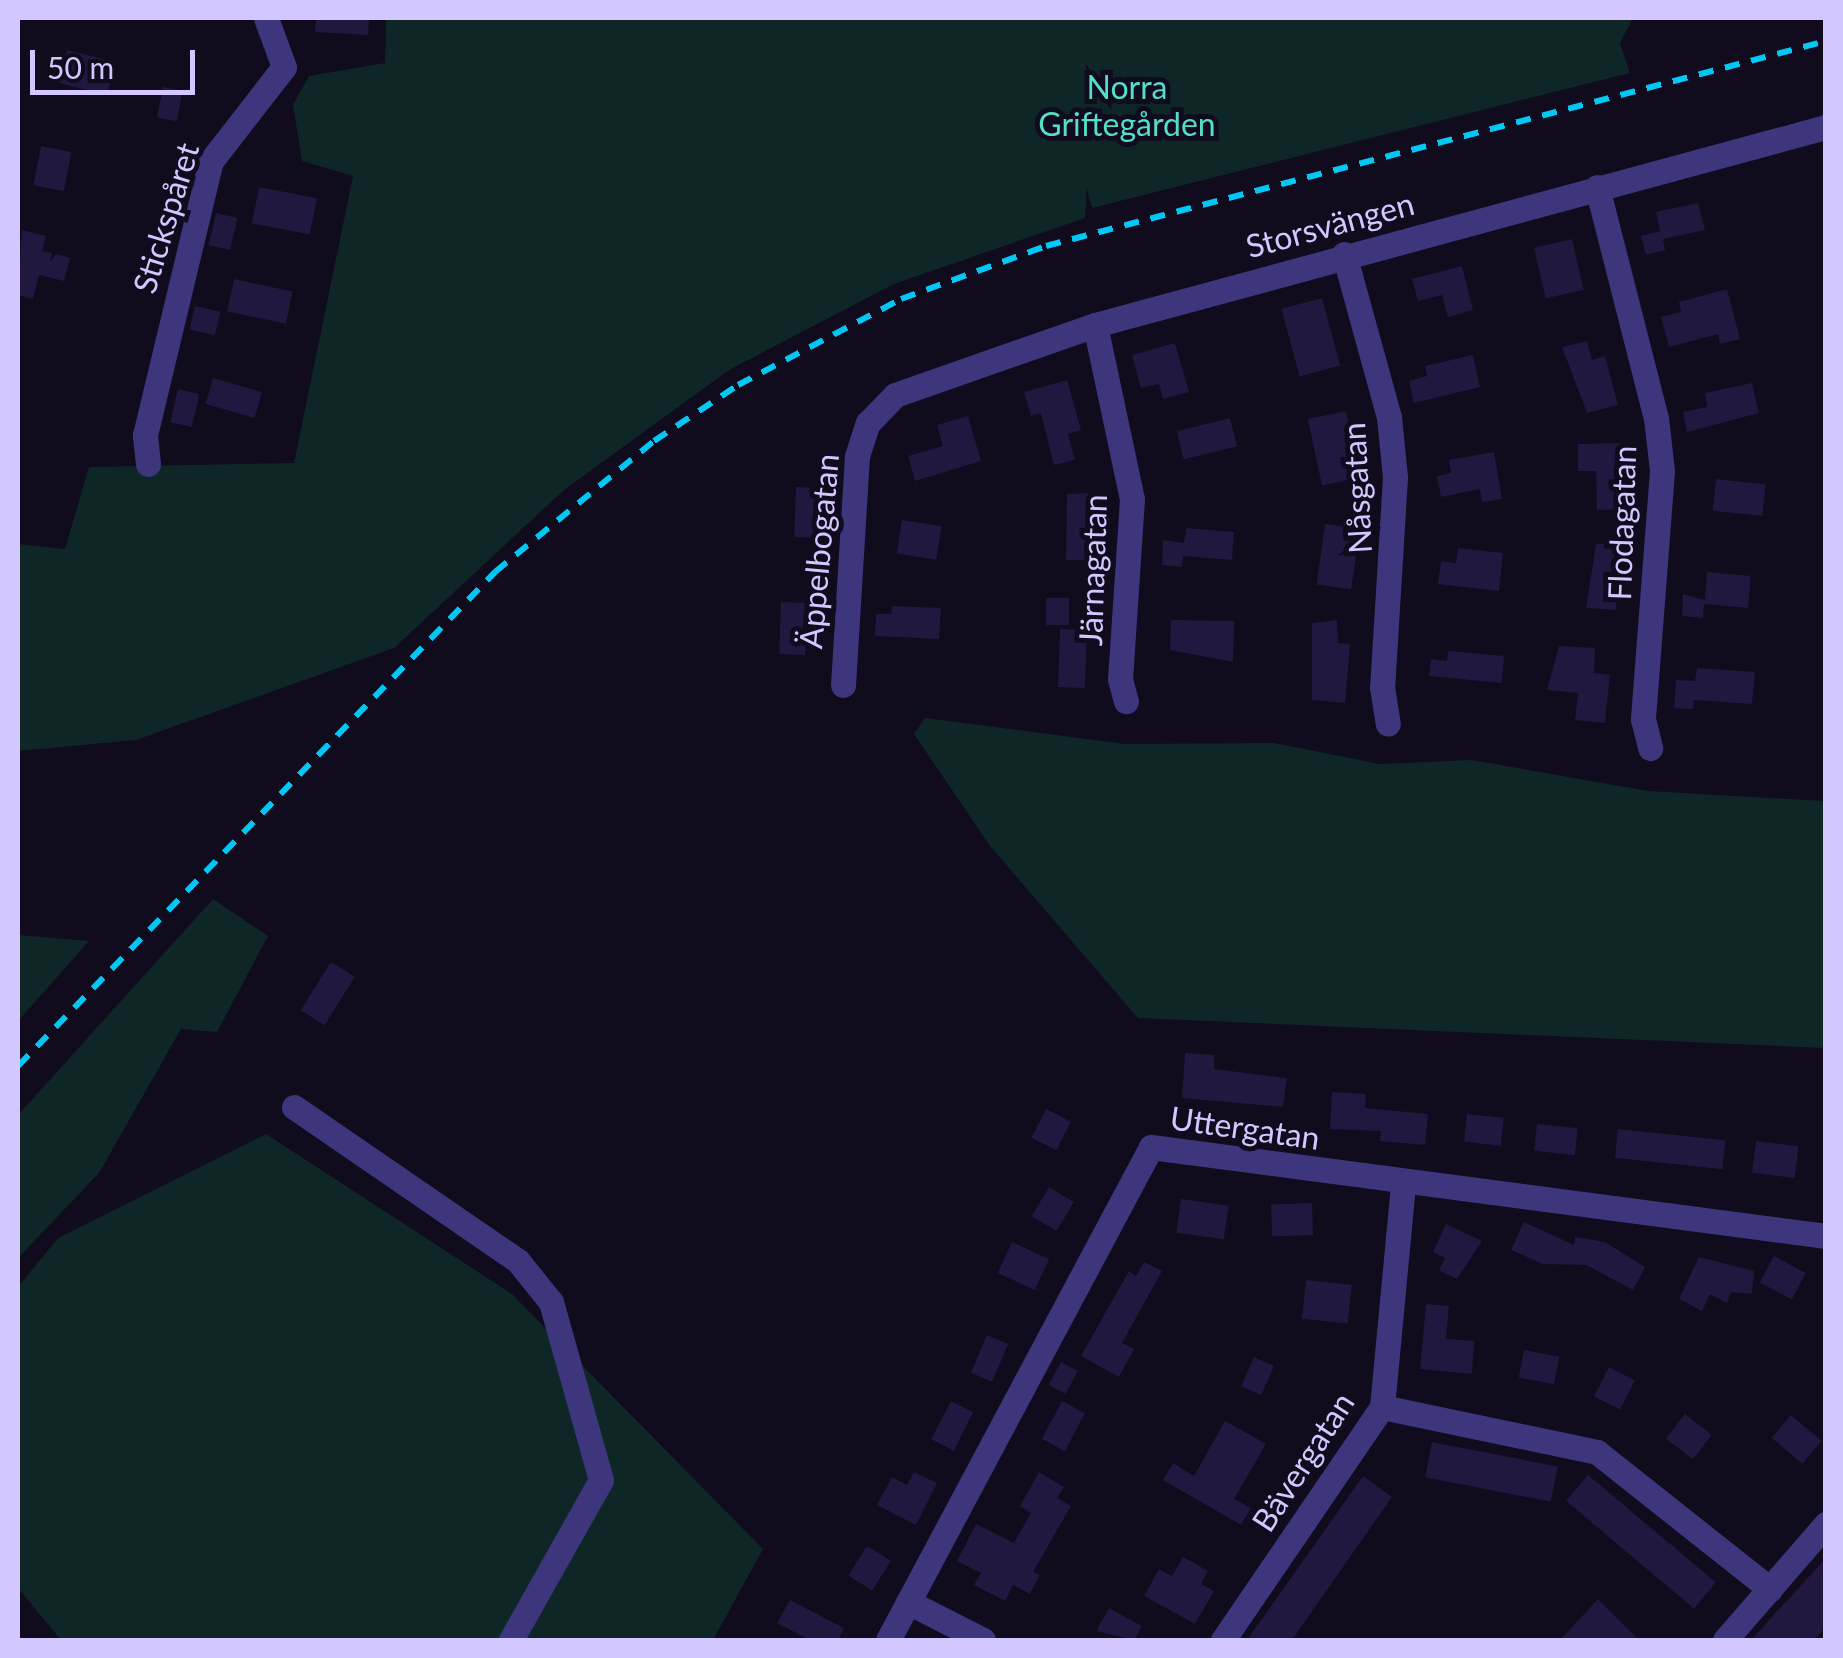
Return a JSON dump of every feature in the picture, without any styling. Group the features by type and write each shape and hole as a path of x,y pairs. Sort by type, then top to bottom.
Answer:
{"street":[{"name":"Stickspåret","path":"148,464 145,435 211,162 284,68 266,18"},
{"name":"Storsvängen","path":"868,423 895,395 1095,324 1826,127"},
{"name":"Flodagatan","path":"1598,187 1656,418 1662,472 1643,719 1650,748"},
{"name":"Nåsgatan","path":"1344,254 1388,417 1395,476 1382,687 1388,724"},
{"name":"Järnagatan","path":"1095,324 1132,499 1120,679 1126,701"},
{"name":"Äppelbogatan","path":"843,685 857,456 868,423"},
{"path":"294,1106 518,1261 551,1302 602,1480 511,1640"},
{"name":"Uttergatan","path":"888,1640 1152,1147 1826,1236"},
{"name":"Bävergatan","path":"1223,1640 1382,1407 1404,1183"},
{"path":"1382,1407 1597,1452 1770,1588"},
{"path":"1724,1640 1826,1524"},
{"path":"908,1602 983,1640"}],"green space":[{"name":"Norra Griftegården","path":"386,18 1633,18 1620,43 1630,73 1092,208 1087,189 1085,218 894,284 729,370 564,490 394,648 136,740 18,751 18,544 65,549 89,467 294,463 353,176 302,161 293,105 309,76 385,63"},
{"path":"925,718 1125,744 1274,743 1380,764 1472,760 1648,791 1825,801 1825,1048 1138,1018 990,846 914,734"},
{"path":"213,899 268,936 217,1032 181,1029 99,1173 18,1258 18,1115"},
{"path":"18,935 89,941 18,1021"},
{"path":"266,1134 512,1294 763,1549 713,1640 61,1640 18,1588 18,1287 58,1238"}],"building":[{"path":"316,18 369,18 368,35 315,32"},
{"path":"67,50 116,62 107,95 59,83"},
{"path":"163,87 183,91 177,121 157,117"},
{"path":"41,146 71,152 64,191 33,185"},
{"path":"259,187 317,198 310,235 252,223"},
{"path":"1698,203 1705,230 1663,239 1665,250 1646,255 1641,236 1660,231 1656,212"},
{"path":"216,213 237,218 230,250 209,245"},
{"path":"22,230 46,236 42,251 52,253 50,262 56,254 70,258 64,281 39,275 33,299 18,295"},
{"path":"1572,239 1584,290 1546,298 1534,248"},
{"path":"1462,266 1473,310 1448,317 1442,295 1418,301 1412,279"},
{"path":"234,279 293,291 286,324 227,311"},
{"path":"1727,289 1740,339 1720,344 1718,334 1669,347 1661,317 1681,312 1679,302"},
{"path":"1322,298 1340,366 1300,376 1281,309"},
{"path":"195,306 220,312 215,335 190,329"},
{"path":"1587,341 1592,360 1605,356 1618,405 1587,413 1562,347"},
{"path":"1175,343 1189,392 1163,399 1159,384 1141,388 1132,355"},
{"path":"1473,355 1480,387 1414,403 1409,381 1427,376 1425,366"},
{"path":"213,378 262,392 255,418 206,404"},
{"path":"1067,380 1081,430 1068,434 1075,460 1054,465 1041,413 1031,416 1024,392"},
{"path":"1752,383 1759,413 1687,432 1683,412 1707,407 1705,393"},
{"path":"178,389 199,394 192,427 170,422"},
{"path":"1346,411 1360,478 1322,486 1308,419"},
{"path":"968,416 981,461 915,481 908,456 943,446 937,425"},
{"path":"1230,418 1237,446 1184,459 1177,431"},
{"path":"1625,443 1626,509 1597,510 1596,471 1578,471 1578,444"},
{"path":"1494,452 1502,499 1482,502 1480,489 1441,497 1437,476 1451,473 1449,460"},
{"path":"1716,479 1766,484 1762,516 1713,511"},
{"path":"796,487 826,488 824,538 794,537"},
{"path":"1088,493 1088,508 1099,508 1099,560 1066,560 1067,494"},
{"path":"902,520 942,526 936,560 897,554"},
{"path":"1325,524 1360,529 1351,589 1317,584"},
{"path":"1186,528 1234,532 1232,560 1183,556 1182,567 1162,565 1163,540 1184,543"},
{"path":"1596,544 1619,544 1616,610 1586,608"},
{"path":"1458,548 1503,553 1499,591 1438,584 1441,561 1456,563"},
{"path":"1707,572 1751,576 1748,608 1704,604 1703,618 1682,616 1683,594 1705,600"},
{"path":"1046,598 1069,598 1069,625 1046,625"},
{"path":"781,602 807,603 805,655 779,654"},
{"path":"892,606 941,608 939,639 875,636 876,614 891,614"},
{"path":"1171,620 1234,621 1233,662 1170,650"},
{"path":"1337,620 1338,643 1350,644 1345,703 1312,700 1312,623"},
{"path":"1060,629 1087,630 1085,688 1058,687"},
{"path":"1559,646 1595,648 1594,673 1610,675 1605,723 1575,720 1578,693 1547,690"},
{"path":"1448,651 1504,656 1502,683 1429,676 1431,659 1447,661"},
{"path":"1697,668 1755,672 1752,704 1694,700 1693,709 1674,708 1676,680 1695,681"},
{"path":"331,962 355,977 325,1025 301,1010"},
{"path":"1185,1053 1214,1055 1214,1069 1287,1078 1283,1107 1182,1098"},
{"path":"1332,1092 1366,1094 1365,1108 1428,1114 1425,1145 1380,1141 1381,1131 1330,1129"},
{"path":"1046,1109 1071,1122 1056,1150 1031,1138"},
{"path":"1467,1114 1504,1118 1501,1146 1464,1142"},
{"path":"1537,1124 1578,1128 1575,1155 1534,1151"},
{"path":"1618,1129 1725,1140 1722,1169 1615,1158"},
{"path":"1756,1141 1799,1146 1795,1178 1752,1173"},
{"path":"1049,1187 1074,1202 1056,1231 1031,1216"},
{"path":"1181,1199 1229,1206 1224,1239 1176,1233"},
{"path":"1312,1203 1313,1235 1272,1236 1271,1204"},
{"path":"1524,1222 1574,1245 1575,1237 1605,1242 1645,1267 1633,1290 1586,1265 1543,1264 1511,1250"},
{"path":"1446,1224 1482,1241 1457,1279 1439,1270 1445,1258 1433,1252"},
{"path":"1012,1242 1049,1259 1035,1290 998,1273"},
{"path":"1774,1256 1806,1273 1792,1299 1760,1282"},
{"path":"1699,1257 1754,1271 1752,1294 1731,1292 1727,1303 1710,1294 1702,1311 1679,1299"},
{"path":"1144,1262 1162,1271 1122,1343 1134,1349 1119,1377 1081,1356 1129,1271 1136,1276"},
{"path":"1306,1280 1352,1285 1348,1324 1302,1319"},
{"path":"1426,1304 1449,1306 1446,1339 1474,1341 1472,1374 1420,1369"},
{"path":"987,1335 1008,1344 992,1382 971,1373"},
{"path":"1524,1350 1559,1357 1554,1384 1519,1377"},
{"path":"1254,1357 1274,1366 1261,1395 1241,1386"},
{"path":"1061,1362 1078,1371 1066,1394 1049,1385"},
{"path":"1609,1367 1635,1380 1620,1410 1594,1396"},
{"path":"951,1401 973,1412 954,1451 931,1439"},
{"path":"1062,1401 1085,1413 1065,1451 1042,1439"},
{"path":"1685,1414 1712,1435 1693,1459 1666,1438"},
{"path":"1791,1415 1822,1441 1802,1464 1772,1438"},
{"path":"1225,1421 1266,1444 1234,1499 1251,1508 1241,1525 1163,1480 1173,1463 1194,1476"},
{"path":"1432,1442 1558,1466 1551,1502 1425,1477"},
{"path":"914,1472 937,1483 916,1525 877,1505 892,1477 907,1485"},
{"path":"1039,1472 1064,1487 1057,1498 1071,1506 1033,1572 1040,1575 1030,1594 1013,1585 1005,1601 974,1585 981,1573 957,1561 976,1524 1014,1543 1031,1513 1020,1506"},
{"path":"1588,1475 1716,1582 1694,1608 1566,1501"},
{"path":"1363,1476 1392,1497 1292,1640 1247,1640"},
{"path":"867,1546 891,1561 872,1591 848,1576"},
{"path":"1183,1557 1208,1571 1201,1584 1214,1591 1195,1624 1144,1596 1159,1569 1172,1576"},
{"path":"1826,1558 1826,1627 1814,1640 1751,1640"},
{"path":"1598,1599 1639,1640 1560,1640"},
{"path":"790,1600 844,1628 838,1640 810,1640 777,1623"},
{"path":"1109,1608 1142,1626 1134,1640 1096,1631"}],"railway":[{"path":"18,1066 495,572 654,441 738,385 901,299 1046,246 1826,41"}]}
